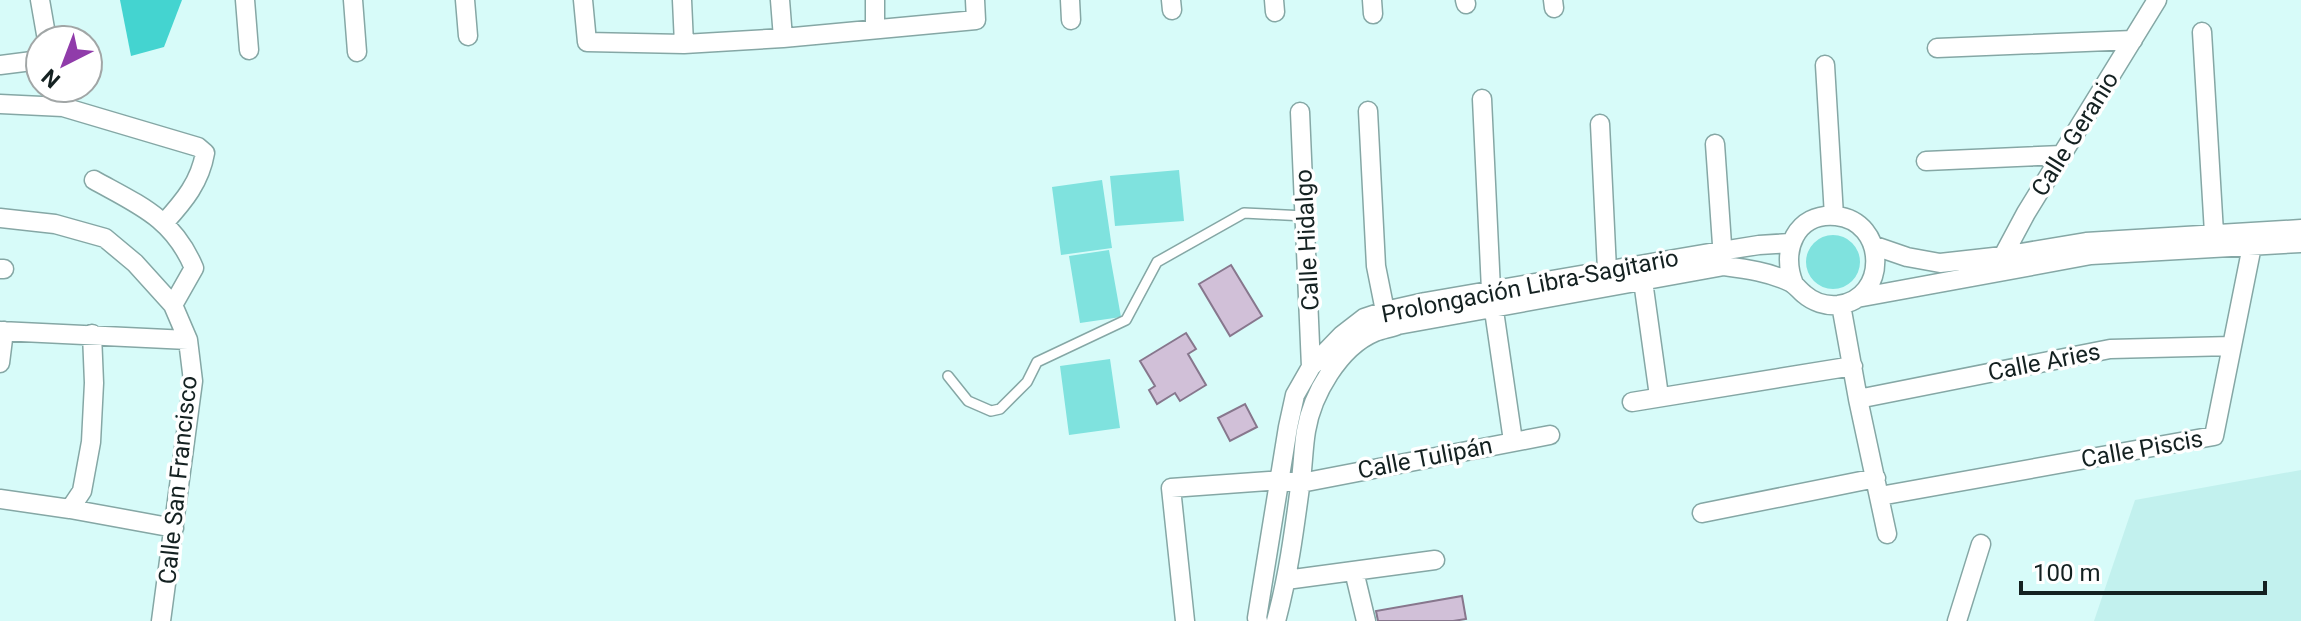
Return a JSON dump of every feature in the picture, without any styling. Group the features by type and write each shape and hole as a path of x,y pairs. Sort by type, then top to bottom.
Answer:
{"street":[{"path":"40,0 44,24"},
{"path":"245,0 249,50"},
{"path":"353,0 357,52"},
{"path":"465,0 468,36"},
{"path":"583,0 587,42 684,44 976,20 975,0"},
{"path":"682,0 684,44"},
{"path":"780,0 783,38"},
{"path":"875,0 875,29"},
{"path":"1070,0 1071,20"},
{"name":"Calle Geranio","path":"2001,263 2026,213 2157,0"},
{"path":"2202,32 2214,233"},
{"path":"1937,48 2133,40"},
{"path":"0,65 24,62"},
{"path":"1825,65 1834,216"},
{"path":"1482,99 1491,290 1513,441"},
{"path":"0,104 63,107 198,147 205,153 190,194 165,222"},
{"path":"1368,111 1376,266 1385,311"},
{"name":"Calle Hidalgo","path":"1300,112 1311,367"},
{"path":"1600,124 1607,270"},
{"path":"1715,144 1722,258"},
{"path":"1926,161 2062,155"},
{"path":"94,180 165,222 185,247 194,268 173,305"},
{"path":"1849,301 1870,285 1877,266 1875,246 1859,224 1847,218 1820,217 1798,232 1790,243 1787,257 1788,271 1794,284 1806,297 1823,304 1849,301 2086,242 2301,229"},
{"name":"Calle San Francisco","path":"0,218 55,224 105,238 135,263 173,305 188,340 193,381 161,621"},
{"name":"Prolongación Libra-Sagitario","path":"1276,621 1286,580 1306,430 1314,402 1324,381 1355,346 1373,333 1398,325 1643,281 1759,245 1790,243"},
{"path":"1875,246 1907,257 1940,263 2001,263 2301,243"},
{"name":"Calle Piscis","path":"1878,487 2214,436 2252,246"},
{"name":"Prolongación Libra-Sagitario","path":"1258,621 1295,395 1311,367 1342,335 1364,318 1491,290 1607,270 1722,258 1794,284"},
{"path":"1643,281 1659,396"},
{"path":"1849,301 1858,399 1887,534"},
{"path":"0,363 2,331"},
{"name":"Calle San Francisco","path":"2,331 188,340"},
{"path":"70,509 82,491 91,442 94,383 92,334"},
{"name":"Calle Aries","path":"1858,399 2110,349 2232,346"},
{"path":"1632,402 1853,366"},
{"name":"Calle Tulipán","path":"1185,621 1171,488 1281,480 1301,483 1550,435"},
{"path":"1702,513 1878,487"},
{"path":"0,499 174,528"},
{"path":"1957,621 1981,544"},
{"path":"1286,580 1435,560"},
{"path":"1354,571 1366,621"}],"lane":[{"path":"948,376 968,401 991,411 1000,409 1027,382 1037,362 1126,320 1157,262 1244,213 1305,216"}],"shaded area":[{"path":"120,0 182,0 164,47 131,56"},
{"path":"1179,170 1184,221 1115,226 1110,176"},
{"path":"1102,180 1112,248 1061,255 1052,187"},
{"path":"1833,235 1852,243 1860,262 1852,281 1833,289 1814,281 1806,262 1814,243"},
{"path":"1109,250 1121,317 1080,323 1069,256"},
{"path":"1110,359 1120,428 1069,435 1060,366"},
{"path":"2301,470 2301,621 2094,621 2135,500"}],"building":[{"path":"1231,265 1262,316 1230,336 1199,284"},
{"path":"1186,333 1196,349 1188,354 1206,385 1180,401 1175,393 1157,404 1149,390 1155,386 1140,361"},
{"path":"1245,404 1257,427 1230,441 1218,418"},
{"path":"1462,596 1466,619 1378,621 1376,611"}]}
